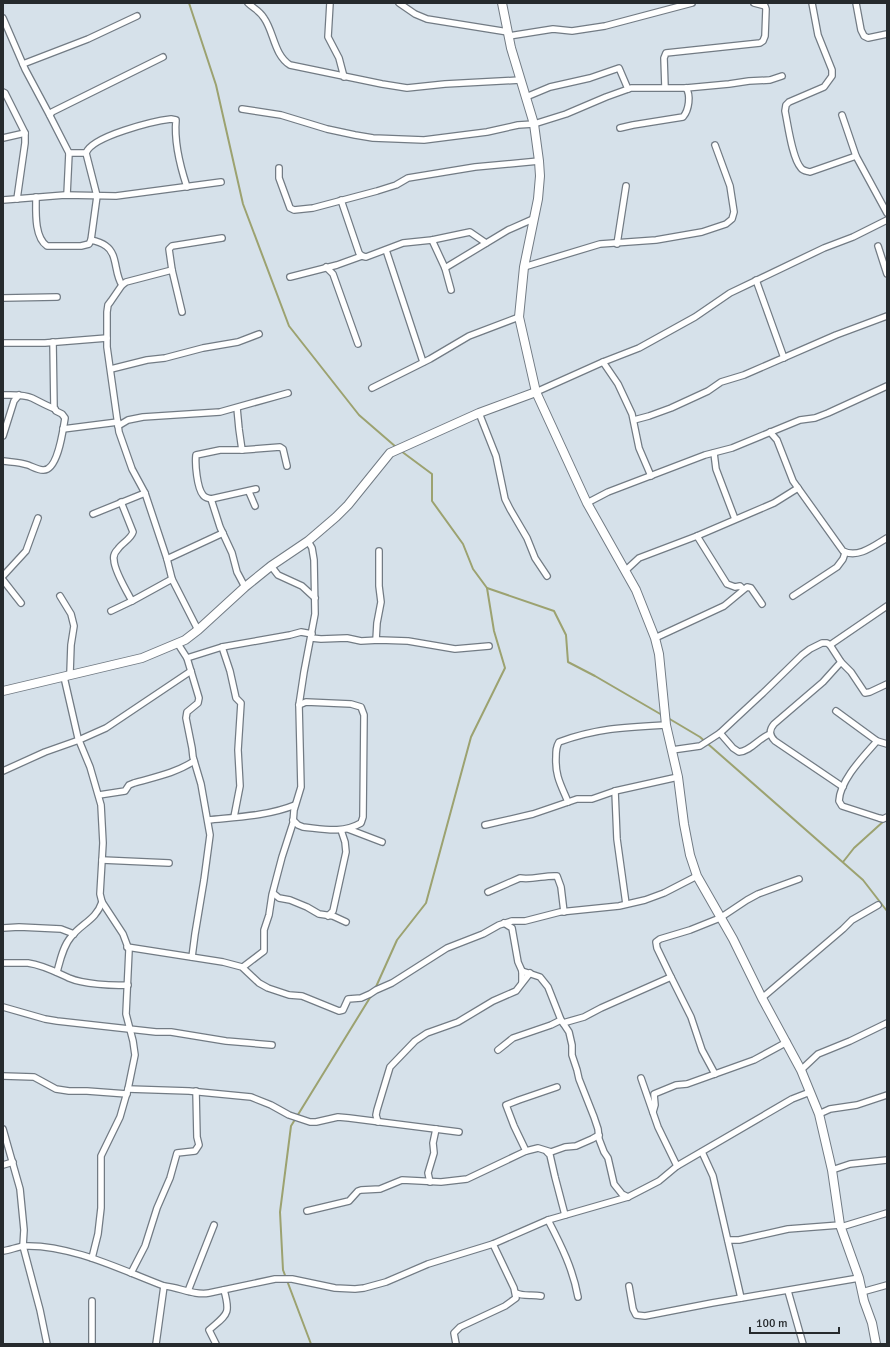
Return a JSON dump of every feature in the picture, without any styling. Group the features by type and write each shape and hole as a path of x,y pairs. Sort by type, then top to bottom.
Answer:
{"street":[{"path":"248,3 260,12 265,19 280,56 284,62 290,65 344,77 407,88 445,84 520,80"},
{"path":"330,3 328,36 339,58 344,77"},
{"path":"399,3 415,14 427,19 508,34 553,29 572,31 605,26 674,5 692,3"},
{"path":"502,3 508,34 520,80 534,124 539,161 540,176 538,199 524,268 519,317 536,392 587,503 636,590 655,638 659,654 666,725 678,777 684,824 690,855 697,876 787,1042 810,1092 818,1114 832,1170 841,1226 859,1278 872,1323 876,1344"},
{"path":"665,87 664,58 666,53 732,47 760,43 763,41 765,36 766,9 764,6 754,3"},
{"path":"812,3 818,35 832,70 832,76 824,87 789,102 786,105 785,111 793,149 801,169 810,172 856,156"},
{"path":"856,3 864,36 868,38 887,34"},
{"path":"23,64 88,39 137,16"},
{"path":"3,18 23,64 50,113 69,153 67,195"},
{"path":"50,113 164,57"},
{"path":"526,97 550,87 590,78 620,68 628,89"},
{"path":"242,109 281,115 327,129 373,138 424,140 487,132 518,125 534,124 566,114 628,89 640,87 686,88 770,80 782,76"},
{"path":"620,128 639,123 683,117 686,114 689,96 686,88"},
{"path":"3,92 5,93 25,133 25,143 17,199"},
{"path":"842,116 856,156 887,213"},
{"path":"36,197 37,223 41,240 47,246 81,246 89,244 91,240 97,196 86,153 87,149 92,145 134,127 164,120 176,120 175,128 179,160 187,187"},
{"path":"3,138 25,133"},
{"path":"524,268 600,244 642,242 702,232 723,226 732,219 734,212 730,186 715,145"},
{"path":"69,153 86,153"},
{"path":"279,168 280,178 290,208 294,210 303,210 387,188 408,178 475,167 539,161"},
{"path":"3,200 67,195 116,196 221,182"},
{"path":"617,244 626,186"},
{"path":"341,200 362,256"},
{"path":"445,268 508,230 533,219"},
{"path":"3,691 142,658 178,644 198,630 245,587 271,566 308,541 348,505 390,453 479,413 536,392 603,362 639,348 695,317 730,293 887,220"},
{"path":"290,277 337,265 362,256 366,257 410,241 432,240 470,232 486,243"},
{"path":"182,312 172,270 169,253 170,247 222,238"},
{"path":"91,240 103,244 111,250 118,279 122,285"},
{"path":"432,240 445,268 451,290"},
{"path":"878,246 887,274"},
{"path":"386,250 424,362"},
{"path":"326,267 333,274 358,344"},
{"path":"172,270 126,282 122,285 108,305 107,338 118,421 123,446 132,469 146,493 168,559 172,579 198,630"},
{"path":"756,280 784,358"},
{"path":"3,298 57,297"},
{"path":"634,420 671,408 708,391 721,382 744,375 836,335 887,316"},
{"path":"372,388 424,362 469,336 519,317"},
{"path":"111,369 147,360 165,358 203,348 238,342 259,334"},
{"path":"3,343 53,342 107,338"},
{"path":"53,342 55,410"},
{"path":"603,362 618,384 632,414 634,420 634,430 639,448 651,476"},
{"path":"587,503 608,492 704,455 732,448 800,420 815,418 828,413 887,386"},
{"path":"63,429 143,417 220,412 288,393"},
{"path":"3,395 31,397 64,416 63,429 56,457 52,466 48,469 43,470 27,464 3,460"},
{"path":"3,436 14,401 19,395"},
{"path":"237,408 238,429 242,450"},
{"path":"479,413 496,456 505,499 527,538 535,558 547,576"},
{"path":"118,421 128,420"},
{"path":"770,432 777,440 793,481 840,548 845,552 862,552 887,538"},
{"path":"256,489 249,492 211,499 205,498 201,493 196,468 196,456 220,450 280,447 283,449 287,466"},
{"path":"714,453 716,469 735,519"},
{"path":"625,571 639,558 697,536 774,503 798,488"},
{"path":"249,492 255,506"},
{"path":"94,514 146,493"},
{"path":"211,499 232,554 237,572 245,587"},
{"path":"121,502 133,532 132,536 115,552 113,560 132,601"},
{"path":"3,576 26,551 38,518"},
{"path":"168,559 223,533"},
{"path":"697,536 727,584 735,587 740,586 743,589"},
{"path":"243,967 264,951 264,930 293,820 293,808 301,787 299,705 315,614 314,560 312,548 308,541"},
{"path":"376,640 377,623 381,602 379,586 379,551"},
{"path":"793,596 837,567 843,559 845,552"},
{"path":"271,566 278,575 302,586 315,598"},
{"path":"111,611 172,579"},
{"path":"3,580 21,603"},
{"path":"655,638 724,606 743,589 748,587 762,604"},
{"path":"60,596 71,614 74,626 71,645 70,673 67,676 79,740 90,767 101,805 103,843 100,894 102,902 123,934 128,950 126,1014 135,1056 128,1091 117,1125 101,1156 101,1208 98,1234 92,1258"},
{"path":"830,645 887,606"},
{"path":"187,658 222,647 290,635 297,632 321,639 346,638 360,641 408,641 455,649 489,646"},
{"path":"672,750 701,745 720,733 802,655 822,643 827,643 830,645 865,693 887,684"},
{"path":"178,644 187,658 199,701 185,715 194,760 201,784 210,835 192,957"},
{"path":"222,647 230,671 236,698 241,703 238,750 240,786 234,818"},
{"path":"842,662 833,670 824,682 774,724 770,734 774,741 843,787"},
{"path":"3,771 45,752 79,740 106,728 191,671"},
{"path":"300,697 306,702"},
{"path":"293,820 298,825 303,827 340,830 348,829 361,823 363,817 364,715 361,708 351,704 306,702 299,705"},
{"path":"836,711 877,741 887,744"},
{"path":"568,802 555,769 556,746 559,742 592,731 666,725"},
{"path":"720,733 733,748 739,752 746,751 763,737 770,734"},
{"path":"877,741 858,763 843,787 838,799 842,806 883,819 887,817"},
{"path":"99,795 125,790 129,785 170,772 188,765 194,760"},
{"path":"485,825 533,814 577,799 592,799 616,791 678,777"},
{"path":"616,791 617,839 626,904"},
{"path":"208,820 257,815 293,808"},
{"path":"348,829 382,842"},
{"path":"328,916 333,911 346,852 345,842 340,830"},
{"path":"102,860 169,863"},
{"path":"488,892 520,878 526,880 547,876 557,876 561,887 564,912"},
{"path":"127,947 223,962 243,967 260,983 268,988 289,995 302,996 339,1011 342,1010 348,999 361,998 370,994 392,983 447,948 504,923 525,922 550,914 626,904 653,898 697,876"},
{"path":"715,1074 702,1050 691,1017 657,948 656,942 660,939 690,930 720,918 758,894 799,879"},
{"path":"273,892 279,898 290,900 319,914 346,922"},
{"path":"57,972 65,946 70,937 88,923 99,911 102,902"},
{"path":"762,998 852,920 878,905"},
{"path":"516,922 512,928 518,962 522,971 522,982"},
{"path":"504,923 512,928"},
{"path":"3,928 19,927 61,929 74,934"},
{"path":"3,963 29,963 57,972 78,981 111,986 128,985"},
{"path":"522,971 536,975 544,980 548,986 562,1022 569,1032 572,1055 579,1079 594,1117 604,1152 608,1158 614,1184 622,1194 628,1197"},
{"path":"378,1122 376,1115 377,1110 390,1067 415,1041 427,1034 458,1022 493,1001 516,991 530,974"},
{"path":"498,1050 513,1038 551,1025 584,1017 671,977"},
{"path":"3,1007 45,1019 130,1029 171,1032 226,1041 272,1045"},
{"path":"801,1070 818,1054 850,1041 887,1023"},
{"path":"653,1112 655,1105 654,1094 676,1085 687,1084 754,1060 787,1042"},
{"path":"3,1076 34,1077 56,1089 69,1091 196,1092 251,1097 271,1105 289,1115 310,1122 338,1117 459,1132"},
{"path":"641,1078 658,1127 677,1166"},
{"path":"526,1151 506,1105 557,1087"},
{"path":"131,1274 145,1246 157,1208 170,1178 177,1153 195,1150 199,1145 197,1137 196,1092"},
{"path":"3,1252 23,1246 51,1248 92,1258 164,1286 175,1287 199,1294 279,1279 292,1279 335,1288 364,1288 386,1282 428,1264 494,1244 548,1220 628,1197 659,1181 677,1166 792,1099 810,1092"},
{"path":"818,1114 830,1109 858,1105 887,1095"},
{"path":"3,1129 4,1138 13,1162 20,1189 23,1207 23,1246 40,1310 47,1344"},
{"path":"430,1182 428,1173 434,1153 436,1129"},
{"path":"307,1211 349,1200 358,1191 380,1189 402,1180 441,1182 467,1179 526,1151 538,1148 550,1153 565,1147 576,1146 599,1135"},
{"path":"702,1152 713,1176 742,1298"},
{"path":"550,1153 565,1215"},
{"path":"832,1170 850,1164 887,1160"},
{"path":"3,1165 13,1162"},
{"path":"728,1240 739,1240 788,1229 841,1226 887,1213"},
{"path":"548,1220 564,1251 573,1276 578,1297"},
{"path":"188,1291 214,1225"},
{"path":"456,1344 454,1333 457,1330 505,1306 516,1298 516,1293 494,1244"},
{"path":"629,1286 633,1310 636,1315 645,1316 859,1278"},
{"path":"862,1292 887,1285"},
{"path":"156,1344 164,1286"},
{"path":"216,1344 208,1330 226,1316 228,1304 224,1290"},
{"path":"788,1291 802,1343"},
{"path":"516,1293 520,1296 533,1294 541,1296"},
{"path":"92,1301 92,1344"}],"waterway":[{"path":"189,3 216,85 243,204 289,326 359,415 396,447"},
{"path":"375,989 397,940 426,903 471,737 505,668 494,631 487,588 473,569 463,544 432,501 432,474 401,451"},
{"path":"487,588 554,611 566,635 568,662 662,715"},
{"path":"668,718 700,737 863,880 887,911"},
{"path":"843,862 854,848 885,820"},
{"path":"311,1344 283,1270 280,1212 291,1126 371,996"}]}
